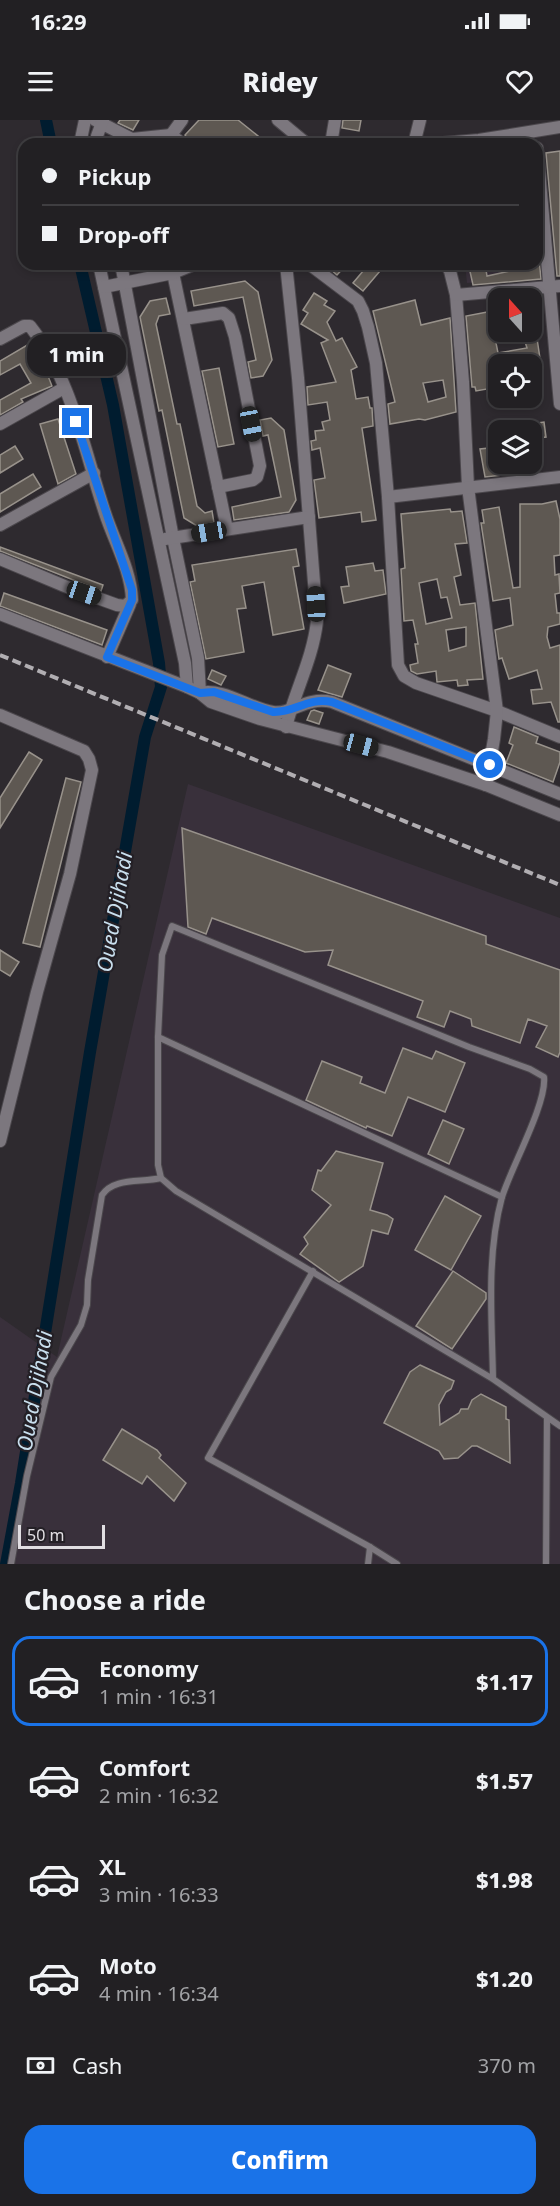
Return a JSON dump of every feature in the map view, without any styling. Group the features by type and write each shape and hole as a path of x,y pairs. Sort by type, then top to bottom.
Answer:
{"street":[{"path":"81,138 84,120"},
{"path":"154,138 171,135 182,120"},
{"path":"278,120 298,138"},
{"path":"332,138 335,120"},
{"path":"416,138 420,120"},
{"path":"98,138 99,121 126,138"},
{"path":"510,138 536,136 560,127"},
{"path":"171,135 175,138"},
{"path":"543,195 554,287 560,404"},
{"path":"100,270 185,663 187,687"},
{"path":"122,270 198,658 200,693"},
{"path":"104,287 180,270"},
{"path":"286,727 290,709 315,642 317,621 287,270"},
{"path":"317,270 358,301 363,311 375,363 388,497 396,643 400,672 416,683 497,711 560,737"},
{"path":"449,270 456,295 468,487 497,711 486,785"},
{"path":"173,273 227,529"},
{"path":"456,295 554,287"},
{"path":"184,318 223,313 229,318 235,337 260,466 257,477 253,480 218,488"},
{"path":"0,339 24,326 30,326 51,356 130,579 132,600 107,657"},
{"path":"0,424 64,388"},
{"path":"0,525 94,473"},
{"path":"388,497 560,477"},
{"path":"158,540 309,517"},
{"path":"0,559 117,605 130,604"},
{"path":"0,614 187,687 214,703 286,727 388,752 486,785 560,815"},
{"path":"200,693 214,692 273,712 309,702 332,702 560,794"},
{"path":"0,715 84,751 92,770 70,874 37,992 0,1141"}],"lane":[{"path":"493,1379 491,1253 502,1197 538,1106 544,1083 542,1075 172,926 162,955 158,1037 158,1165 161,1178 176,1191 493,1379 560,1426"},
{"path":"158,1037 502,1197"},
{"path":"12,1564 27,1476 51,1377 81,1325 87,1305 88,1280 102,1195 106,1188 117,1183 161,1178"},
{"path":"313,1271 208,1458 397,1564"},
{"path":"546,1564 547,1418"},
{"path":"368,1564 370,1547"}],"shaded area":[{"path":"466,270 536,270 537,277 467,283"},
{"path":"188,784 560,918 560,1564 0,1564 0,1317 57,1357"}],"building":[{"path":"120,120 139,120 133,130 118,123"},
{"path":"199,120 238,120 260,138 187,138 185,135"},
{"path":"343,120 361,120 359,131 342,128"},
{"path":"560,151 560,276 557,276 546,153"},
{"path":"331,270 342,270 337,275"},
{"path":"364,270 381,270 363,291 353,283"},
{"path":"470,270 486,270 487,276 514,270 540,270 541,279 473,285"},
{"path":"245,281 258,292 272,360 263,376 251,378 248,362 256,360 243,297 194,306 191,291"},
{"path":"314,293 327,301 324,305 335,311 327,322 336,341 342,338 357,367 351,370 356,399 368,397 370,408 372,408 373,426 362,428 376,520 362,522 361,512 319,518 314,480 325,478 320,448 312,450 311,441 316,440 315,431 324,430 322,422 330,420 327,402 308,405 307,387 336,382 321,343 328,340 301,324 308,313 303,310"},
{"path":"166,298 170,314 159,316 156,324 177,424 180,424 197,506 205,513 212,511 214,523 197,526 184,518 140,317 150,301"},
{"path":"415,300 421,325 450,318 456,412 425,420 390,424 388,404 395,402 373,311","holes":["443,380 446,397 428,402 423,383"]},
{"path":"488,312 488,342 496,342 498,353 527,348 525,342 538,342 539,354 488,354 488,389 476,391 475,387 472,387 466,316"},
{"path":"29,344 46,371 52,386 21,399 23,402 0,415 0,400 31,383 20,364 0,375 0,361"},
{"path":"219,368 234,444 218,447 202,371"},
{"path":"271,418 284,430 296,500 289,512 234,520 232,507 281,497 268,435 263,436 260,420"},
{"path":"58,419 76,474 58,484 40,424"},
{"path":"542,422 544,422 546,437 542,438"},
{"path":"15,446 23,459 0,473 0,455"},
{"path":"488,448 488,474 512,474 485,477 480,449"},
{"path":"33,474 41,487 0,512 0,494"},
{"path":"556,501 560,519 560,555 554,556 555,575 559,574 560,593 555,594 557,613 560,613 560,624 548,627 547,637 550,648 560,645 560,722 558,722 551,702 533,704 531,690 542,689 537,670 509,679 502,658 499,659 495,630 513,625 510,598 493,601 481,523 484,523 482,510 499,507 513,588 520,587 520,504 542,504"},
{"path":"450,509 451,512 462,511 467,543 455,544 461,575 454,577 460,605 475,603 483,679 467,680 468,685 458,686 457,680 437,682 436,671 417,674 411,671 410,665 418,663 415,644 418,644 413,620 404,621 401,569 405,568 401,514","holes":["437,579 441,598 447,597 452,618 426,624 419,583","466,627 466,646 449,651 446,630"]},
{"path":"0,547 103,585 101,591 0,551"},
{"path":"296,549 299,566 293,567 304,629 273,635 264,582 242,586 246,608 237,609 244,652 206,659 190,582 195,581 192,565"},
{"path":"373,563 375,571 383,570 386,594 344,603 341,587 349,586 346,567"},
{"path":"4,593 107,630 102,645 0,606"},
{"path":"328,665 351,674 342,697 318,690"},
{"path":"212,670 226,676 221,685 208,679"},
{"path":"311,711 323,713 319,724 307,720"},
{"path":"514,727 538,737 536,743 560,752 560,762 553,782 506,763 513,745 509,743"},
{"path":"29,752 42,760 0,828 0,798"},
{"path":"66,778 81,782 40,947 23,943"},
{"path":"182,828 486,936 486,944 560,970 560,1052 558,1057 536,1047 547,1026 528,1019 520,1043 472,1026 471,1019 450,1011 444,1027 417,1017 423,1001 328,965 333,950 305,952 212,918 206,934 188,927"},
{"path":"0,950 19,962 10,976 0,970"},
{"path":"403,1048 432,1059 436,1051 465,1063 445,1112 408,1097 392,1136 367,1126 366,1128 306,1100 322,1061 362,1077 360,1083 385,1093"},
{"path":"443,1120 464,1129 449,1164 428,1154"},
{"path":"336,1151 383,1163 370,1210 393,1219 388,1234 372,1230 363,1266 339,1282 300,1254 308,1244 304,1237 331,1205 312,1190 318,1170 321,1171"},
{"path":"445,1196 481,1216 451,1270 415,1250"},
{"path":"453,1271 486,1293 486,1299 452,1349 416,1326"},
{"path":"420,1365 454,1381 439,1405 440,1425 459,1413 461,1409 468,1409 472,1400 481,1394 506,1407 506,1419 509,1420 510,1463 477,1446 472,1446 458,1458 444,1459 439,1451 384,1423 410,1372"},
{"path":"122,1429 157,1450 161,1455 159,1458 186,1483 174,1501 147,1476 142,1484 103,1460"}],"waterway":[{"name":"Oued Djihadi","path":"46,120 50,138"},
{"name":"Oued Djihadi","path":"6,1564 90,1052 145,737 161,687 159,663 113,405 81,270"}],"railway":[{"path":"0,655 560,885"}],"route":[{"path":"76,422 132,590 132,600 107,657 200,693 214,692 277,713 316,700 332,702 490,765"}]}
